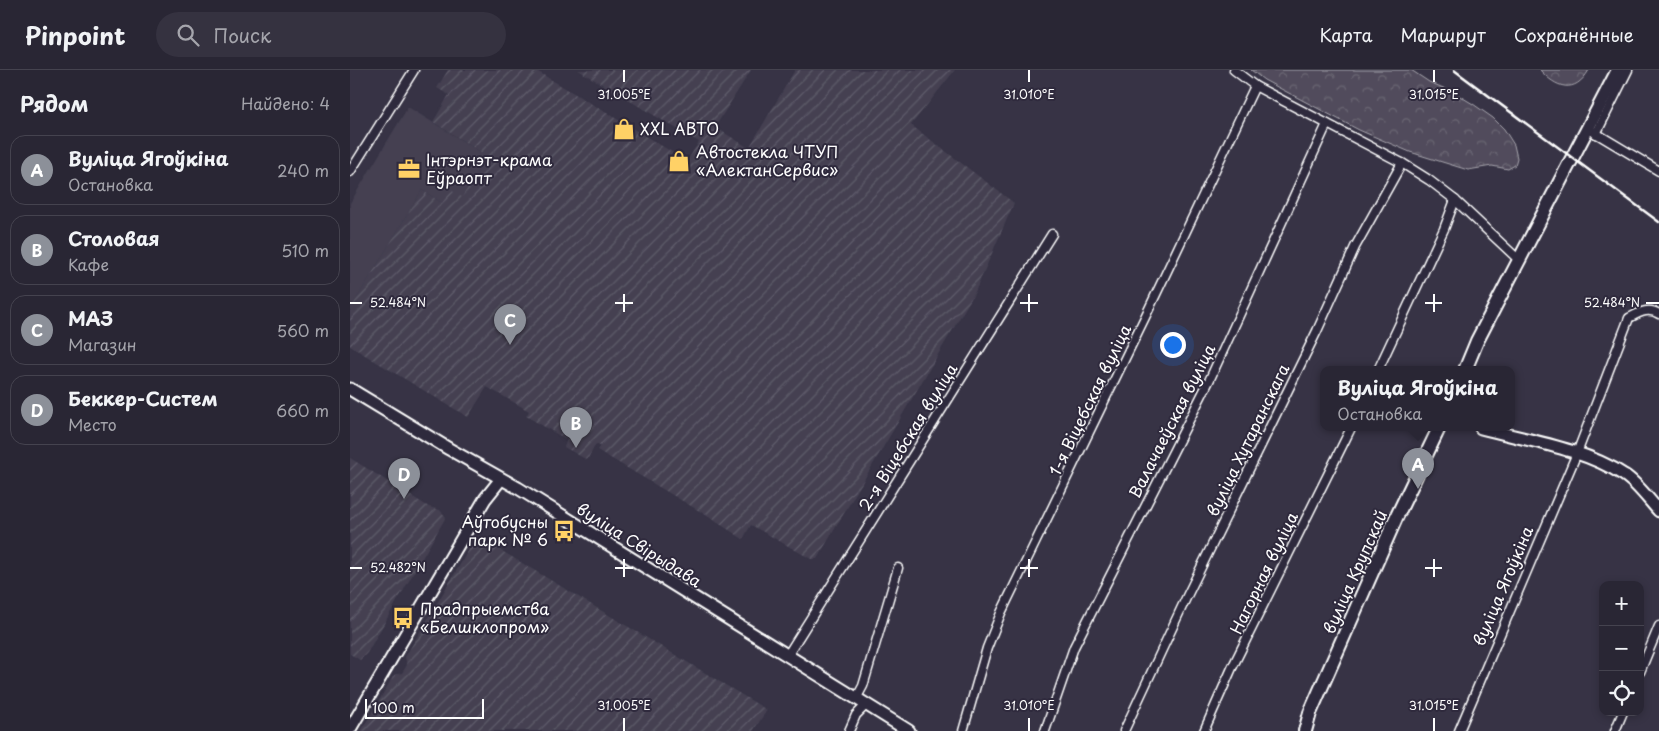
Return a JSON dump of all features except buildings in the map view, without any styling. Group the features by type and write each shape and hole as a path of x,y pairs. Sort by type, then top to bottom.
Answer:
{"main road":[{"path":"1467,366 1477,341 1557,189 1593,131 1618,70"},
{"name":"вуліца Свірыдава","path":"350,389 501,479 909,731"},
{"name":"вуліца Крупскай","path":"1305,731 1310,713 1329,669 1396,518 1438,431"},
{"path":"1493,431 1577,453 1626,476 1659,511"},
{"path":"350,729 485,499 501,479"}],"street":[{"path":"350,172 414,70"},
{"path":"1234,70 1255,86 1402,163 1429,180 1455,200 1520,261"},
{"path":"1628,70 1593,131 1659,171"},
{"name":"1-я Віцебская вуліца","path":"963,731 988,648 1001,613 1255,86"},
{"name":"Валачаеўская вуліца","path":"1045,731 1074,648 1209,381 1327,124"},
{"name":"вуліца Хутаранскага","path":"1124,731 1187,596 1317,331 1355,247 1402,163"},
{"path":"1380,366 1444,229 1455,200"},
{"name":"2-я Віцебская вуліца","path":"787,656 1052,234"},
{"name":"вуліца Ягоўкіна","path":"1459,731 1577,453 1630,318 1642,311 1656,311 1659,314"},
{"name":"Нагорная вуліца","path":"1204,731 1232,668 1350,431"},
{"path":"856,698 864,686 898,568"},
{"path":"1640,671 1659,626"},
{"path":"849,731 856,715 866,705"},
{"path":"1615,731 1621,716"}],"shaded area":[{"path":"448,70 535,70 687,161 699,142 578,70 751,70 715,127 749,148 795,70 955,70 911,125 1014,203 975,292 817,559 811,559 751,525 743,539 597,450 600,446 596,444 587,460 564,447 567,440 526,416 529,411 487,387 468,417 350,346 350,310 422,190 442,203 451,190 462,197 487,156 433,122 449,95 437,88"},
{"path":"408,107 487,156 462,198 442,203 422,190 350,310 350,203"},
{"path":"350,458 429,507 440,510 446,517 367,653 360,660 350,654"},
{"path":"477,536 767,710 753,731 361,731 394,675 402,673 407,665 405,657"}],"green space":[{"path":"1251,70 1411,70 1429,82 1453,92 1493,118 1504,129 1514,145 1517,158 1515,165 1508,169 1492,166 1468,170 1410,152 1359,130 1264,80"},
{"path":"1540,70 1589,70 1578,83 1572,86 1565,86 1552,81"}],"railway":[{"path":"1454,70 1659,222"}],"place":[{"name":"XXL АВТО","path":"624,129"},
{"name":"Автостекла ЧТУП «АлектанСервис»","path":"679,161"},
{"name":"Інтэрнэт-крама Еўраопт","path":"409,169"},
{"name":"МАЗ","path":"510,345"},
{"name":"Столовая","path":"576,448"},
{"name":"Вуліца Ягоўкіна","path":"1418,489"},
{"name":"Беккер-Систем","path":"404,499"},
{"name":"Аўтобусны парк № 6","path":"564,531"},
{"name":"Прадпрыемства «Белшклопром»","path":"403,618"}]}
